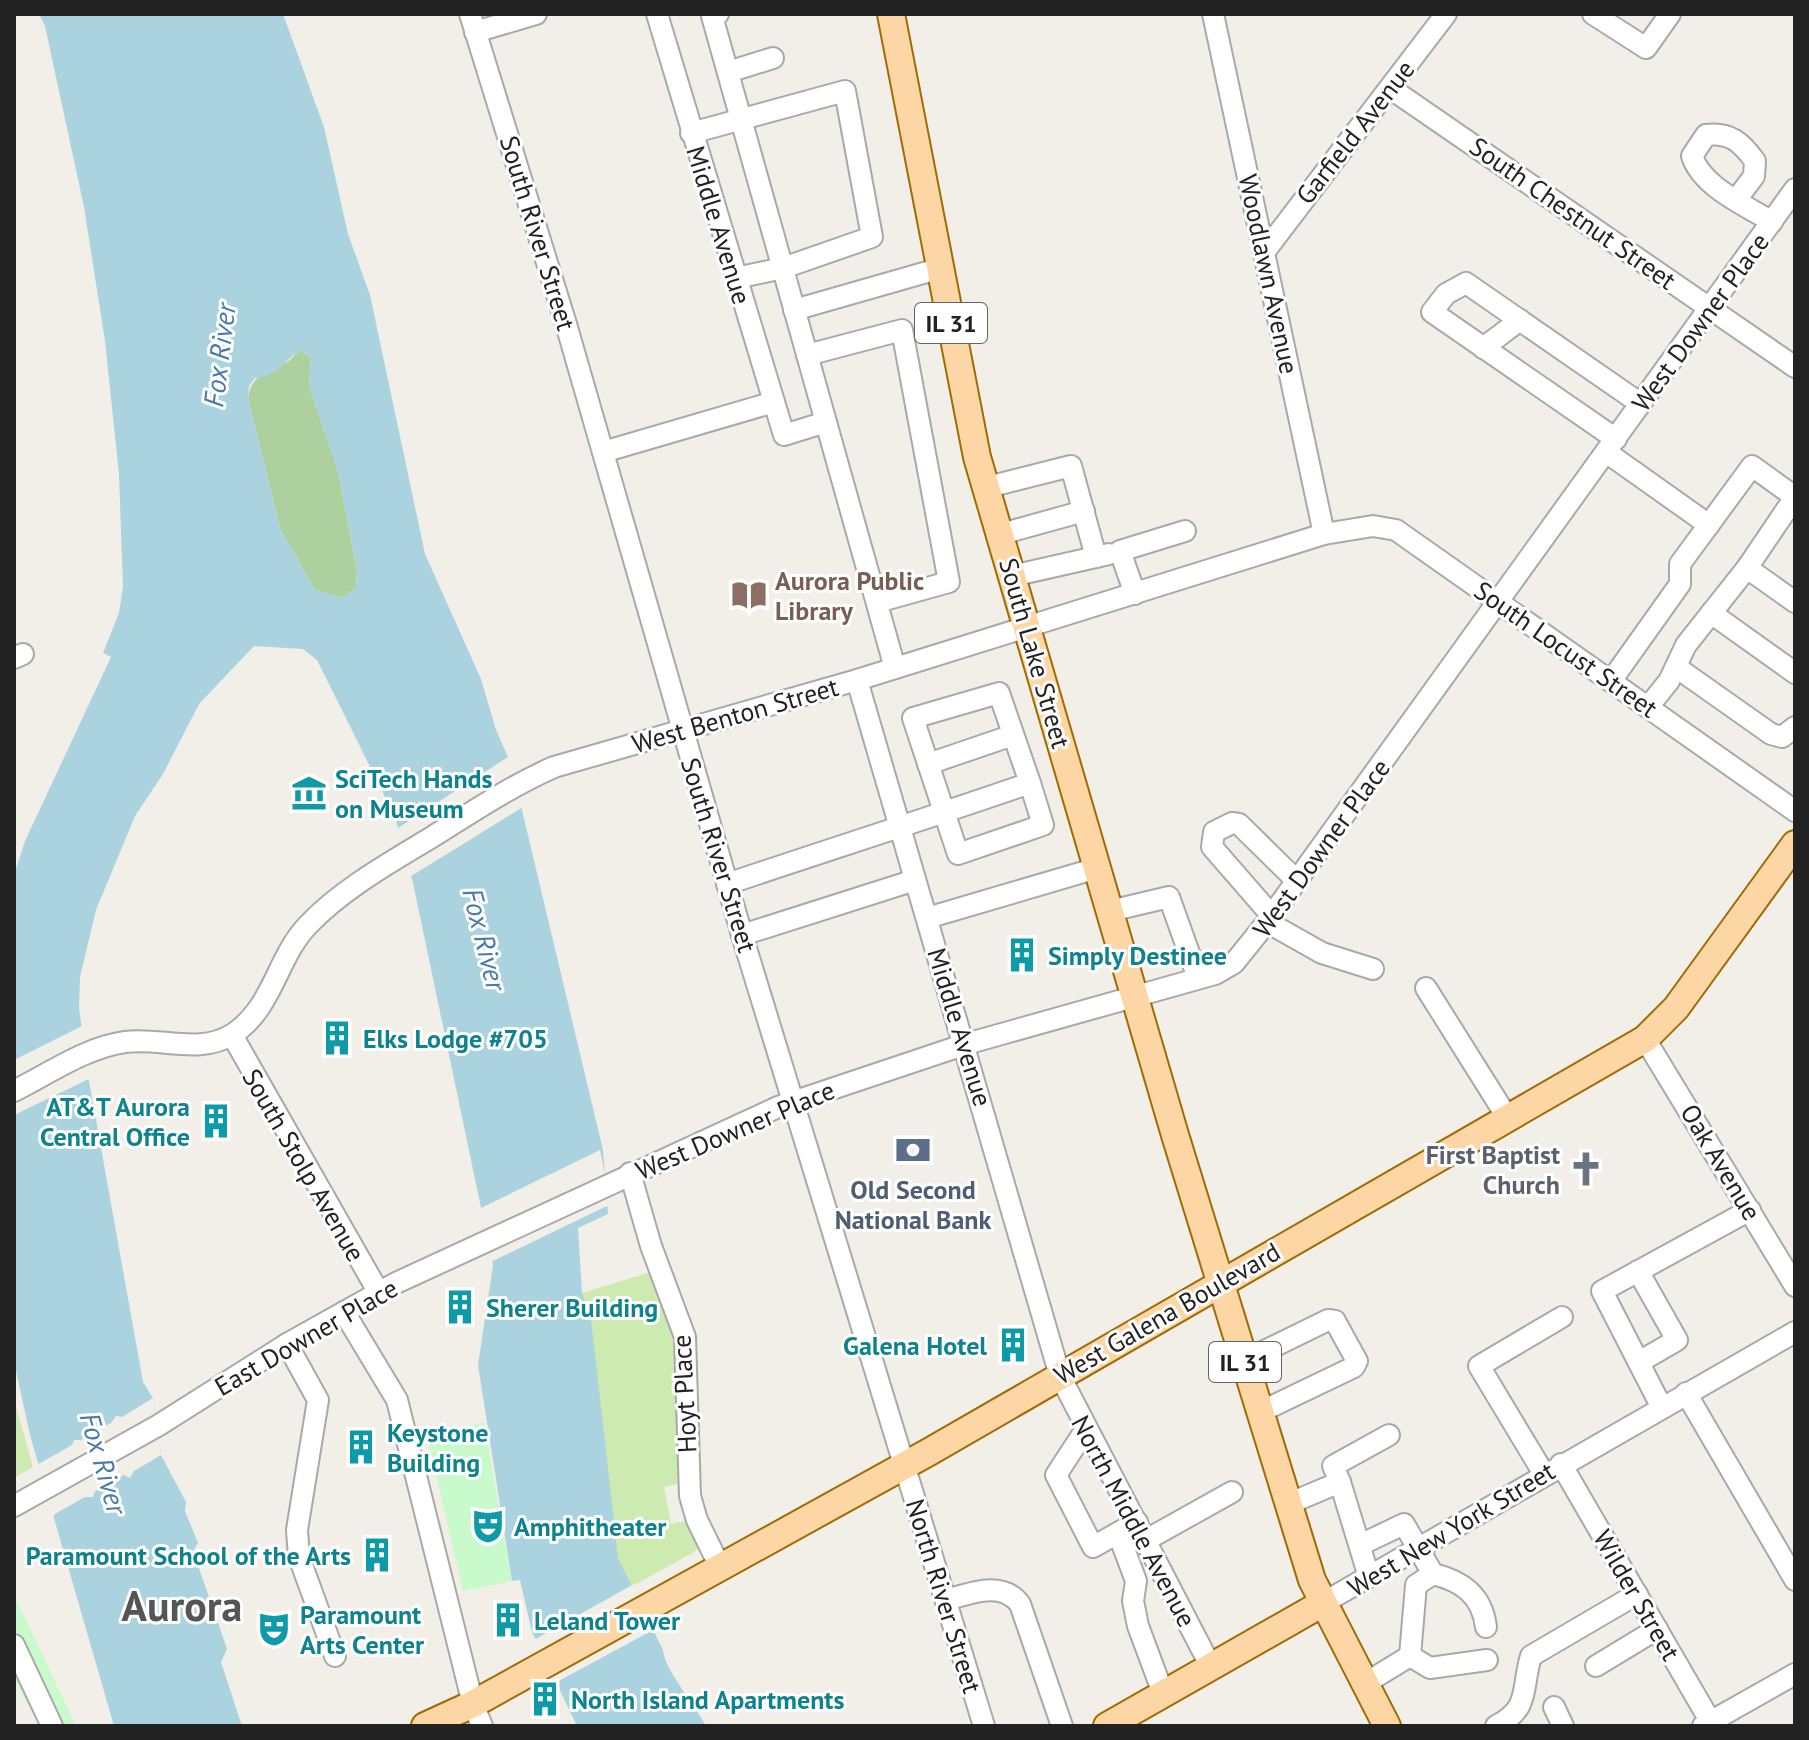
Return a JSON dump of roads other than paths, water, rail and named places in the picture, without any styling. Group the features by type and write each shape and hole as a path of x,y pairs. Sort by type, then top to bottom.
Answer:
{"main road":[{"name":"South Lake Street","path":"891,14 977,457 1220,1281"},
{"name":"West Galena Boulevard","path":"425,1726 477,1715 530,1672 905,1465 1645,1039 1676,1008 1795,844"},
{"name":"IL 31","path":"1220,1281 1312,1580 1387,1726"},
{"name":"West New York Street","path":"1107,1726 1323,1603"}],"street":[{"path":"472,23 536,14"},
{"name":"Middle Avenue","path":"657,14 784,435 826,422"},
{"path":"718,14 712,16 895,668"},
{"name":"Woodlawn Avenue","path":"1213,14 1324,534"},
{"name":"Garfield Avenue","path":"1265,251 1446,14"},
{"path":"1593,14 1646,48 1670,14"},
{"name":"South River Street","path":"472,23 603,452 742,935 905,1465"},
{"path":"728,72 773,58"},
{"name":"South Chestnut Street","path":"1390,88 1795,367"},
{"path":"691,133 845,91 872,237 783,268 736,278"},
{"name":"West Downer Place","path":"607,1185 792,1100 966,1044 1215,974 1234,963 1270,919 1795,189"},
{"path":"1736,200 1772,222"},
{"path":"794,310 941,268"},
{"path":"1641,404 1466,283 1446,294 1432,312 1611,446 1709,525"},
{"path":"1483,348 1520,320"},
{"path":"807,355 902,330 949,582 877,602"},
{"path":"603,452 774,402"},
{"path":"988,487 1071,466 1096,557"},
{"path":"1611,681 1680,584 1680,564 1752,466 1795,497 1747,568 1686,645 1676,667 1648,707"},
{"path":"1001,534 1084,511"},
{"name":"South Locust Street","path":"1324,534 1373,526 1396,530 1795,811"},
{"path":"1012,576 1120,551 1185,531"},
{"name":"West Benton Street","path":"232,1035 261,1007 296,940 308,924 395,860 524,780 554,767 857,680 1324,534"},
{"path":"1120,551 1135,594"},
{"path":"1747,568 1795,602"},
{"path":"1711,613 1795,673"},
{"path":"1676,667 1771,734 1788,732"},
{"name":"Middle Avenue","path":"857,680 966,1044 1060,1376"},
{"path":"999,693 1013,735 1043,825 958,854 913,718 999,693"},
{"path":"928,764 1013,735"},
{"path":"727,884 1030,783"},
{"path":"1297,881 1239,824 1232,823 1214,832 1212,847 1270,919 1322,953 1373,969"},
{"path":"927,918 1097,868"},
{"path":"742,935 915,880"},
{"path":"1110,911 1169,897 1198,978"},
{"path":"1426,988 1507,1117"},
{"path":"14,1091 105,1046 144,1041 196,1045 232,1035"},
{"name":"South Stolp Avenue","path":"232,1035 379,1293"},
{"name":"Oak Avenue","path":"1645,1039 1795,1286"},
{"name":"Hoyt Place","path":"630,1173 651,1246 685,1337 690,1496 697,1520 721,1569"},
{"name":"East Downer Place","path":"14,1506 159,1425 287,1344 379,1293 607,1185"},
{"path":"1661,1406 1602,1291 1750,1210"},
{"path":"1638,1271 1677,1340 1639,1362"},
{"path":"344,1312 397,1400 477,1715"},
{"name":"Wilder Street","path":"1562,1317 1479,1366 1637,1594 1708,1725"},
{"path":"1244,1361 1328,1320 1335,1321 1357,1361 1354,1367 1260,1412"},
{"name":"West New York Street","path":"1323,1603 1661,1406 1795,1332"},
{"path":"287,1344 318,1400 297,1530 299,1557 335,1656"},
{"name":"North Middle Avenue","path":"1060,1376 1210,1665"},
{"path":"1686,1393 1795,1580"},
{"path":"1086,1429 1056,1475 1093,1547 1118,1533 1142,1531 1232,1492"},
{"path":"1369,1577 1333,1466 1389,1435"},
{"name":"North River Street","path":"905,1465 984,1726"},
{"path":"1288,1504 1340,1482"},
{"path":"1360,1545 1404,1524 1433,1574"},
{"path":"1118,1533 1136,1581 1133,1601 1138,1626 1163,1693"},
{"path":"1410,1656 1416,1585 1433,1574 1455,1580 1470,1590 1484,1613 1486,1627"},
{"path":"946,1600 1000,1589 1012,1594 1020,1604 1062,1726"},
{"path":"1496,1726 1514,1716 1524,1696 1531,1656 1637,1594"},
{"path":"1596,1666 1657,1629"},
{"path":"14,1645 52,1726"},
{"path":"1410,1656 1430,1668 1487,1660"},
{"path":"1364,1684 1410,1656"},
{"path":"1708,1725 1795,1674"}],"water":[{"name":"Fox River","path":"39,14 283,14 324,127 348,234 370,295 425,554 481,679 496,730 511,764 603,1150 608,1214 578,1228 582,1293 591,1318 618,1558 690,1708 697,1711 706,1726 577,1726 532,1632 520,1580 512,1581 478,1365 493,1265 413,883 395,817 317,660 303,649 254,646 199,704 163,774 135,816 96,910 80,977 79,1008 89,1081 143,1382 153,1398 161,1455 186,1502 185,1511 198,1543 193,1551 227,1649 221,1662 242,1726 114,1726 30,1435 14,1362 14,875 25,841 111,657 103,653 119,613 123,587 119,474 105,341 84,207 45,26","holes":["301,350 311,358 309,385 338,471 357,571 356,588 342,598 315,590 280,529 248,398 249,386 255,378 275,371"]}],"place":[{"name":"Aurora Public Library","path":"749,595"},
{"name":"SciTech Hands on Museum","path":"309,793"},
{"name":"Simply Destinee","path":"1022,955"},
{"name":"Elks Lodge #705","path":"337,1038"},
{"name":"AT&T Aurora Central Office","path":"216,1121"},
{"name":"Old Second National Bank","path":"913,1150"},
{"name":"First Baptist Church","path":"1586,1169"},
{"name":"Sherer Building","path":"460,1307"},
{"name":"Galena Hotel","path":"1013,1345"},
{"name":"Keystone Building","path":"361,1447"},
{"name":"Amphitheater","path":"488,1526"},
{"name":"Paramount School of the Arts","path":"377,1555"},
{"name":"Leland Tower","path":"508,1620"},
{"name":"Paramount Arts Center","path":"274,1629"},
{"name":"North Island Apartments","path":"545,1699"}],"district":[{"name":"Aurora","path":"182,1605"}]}
